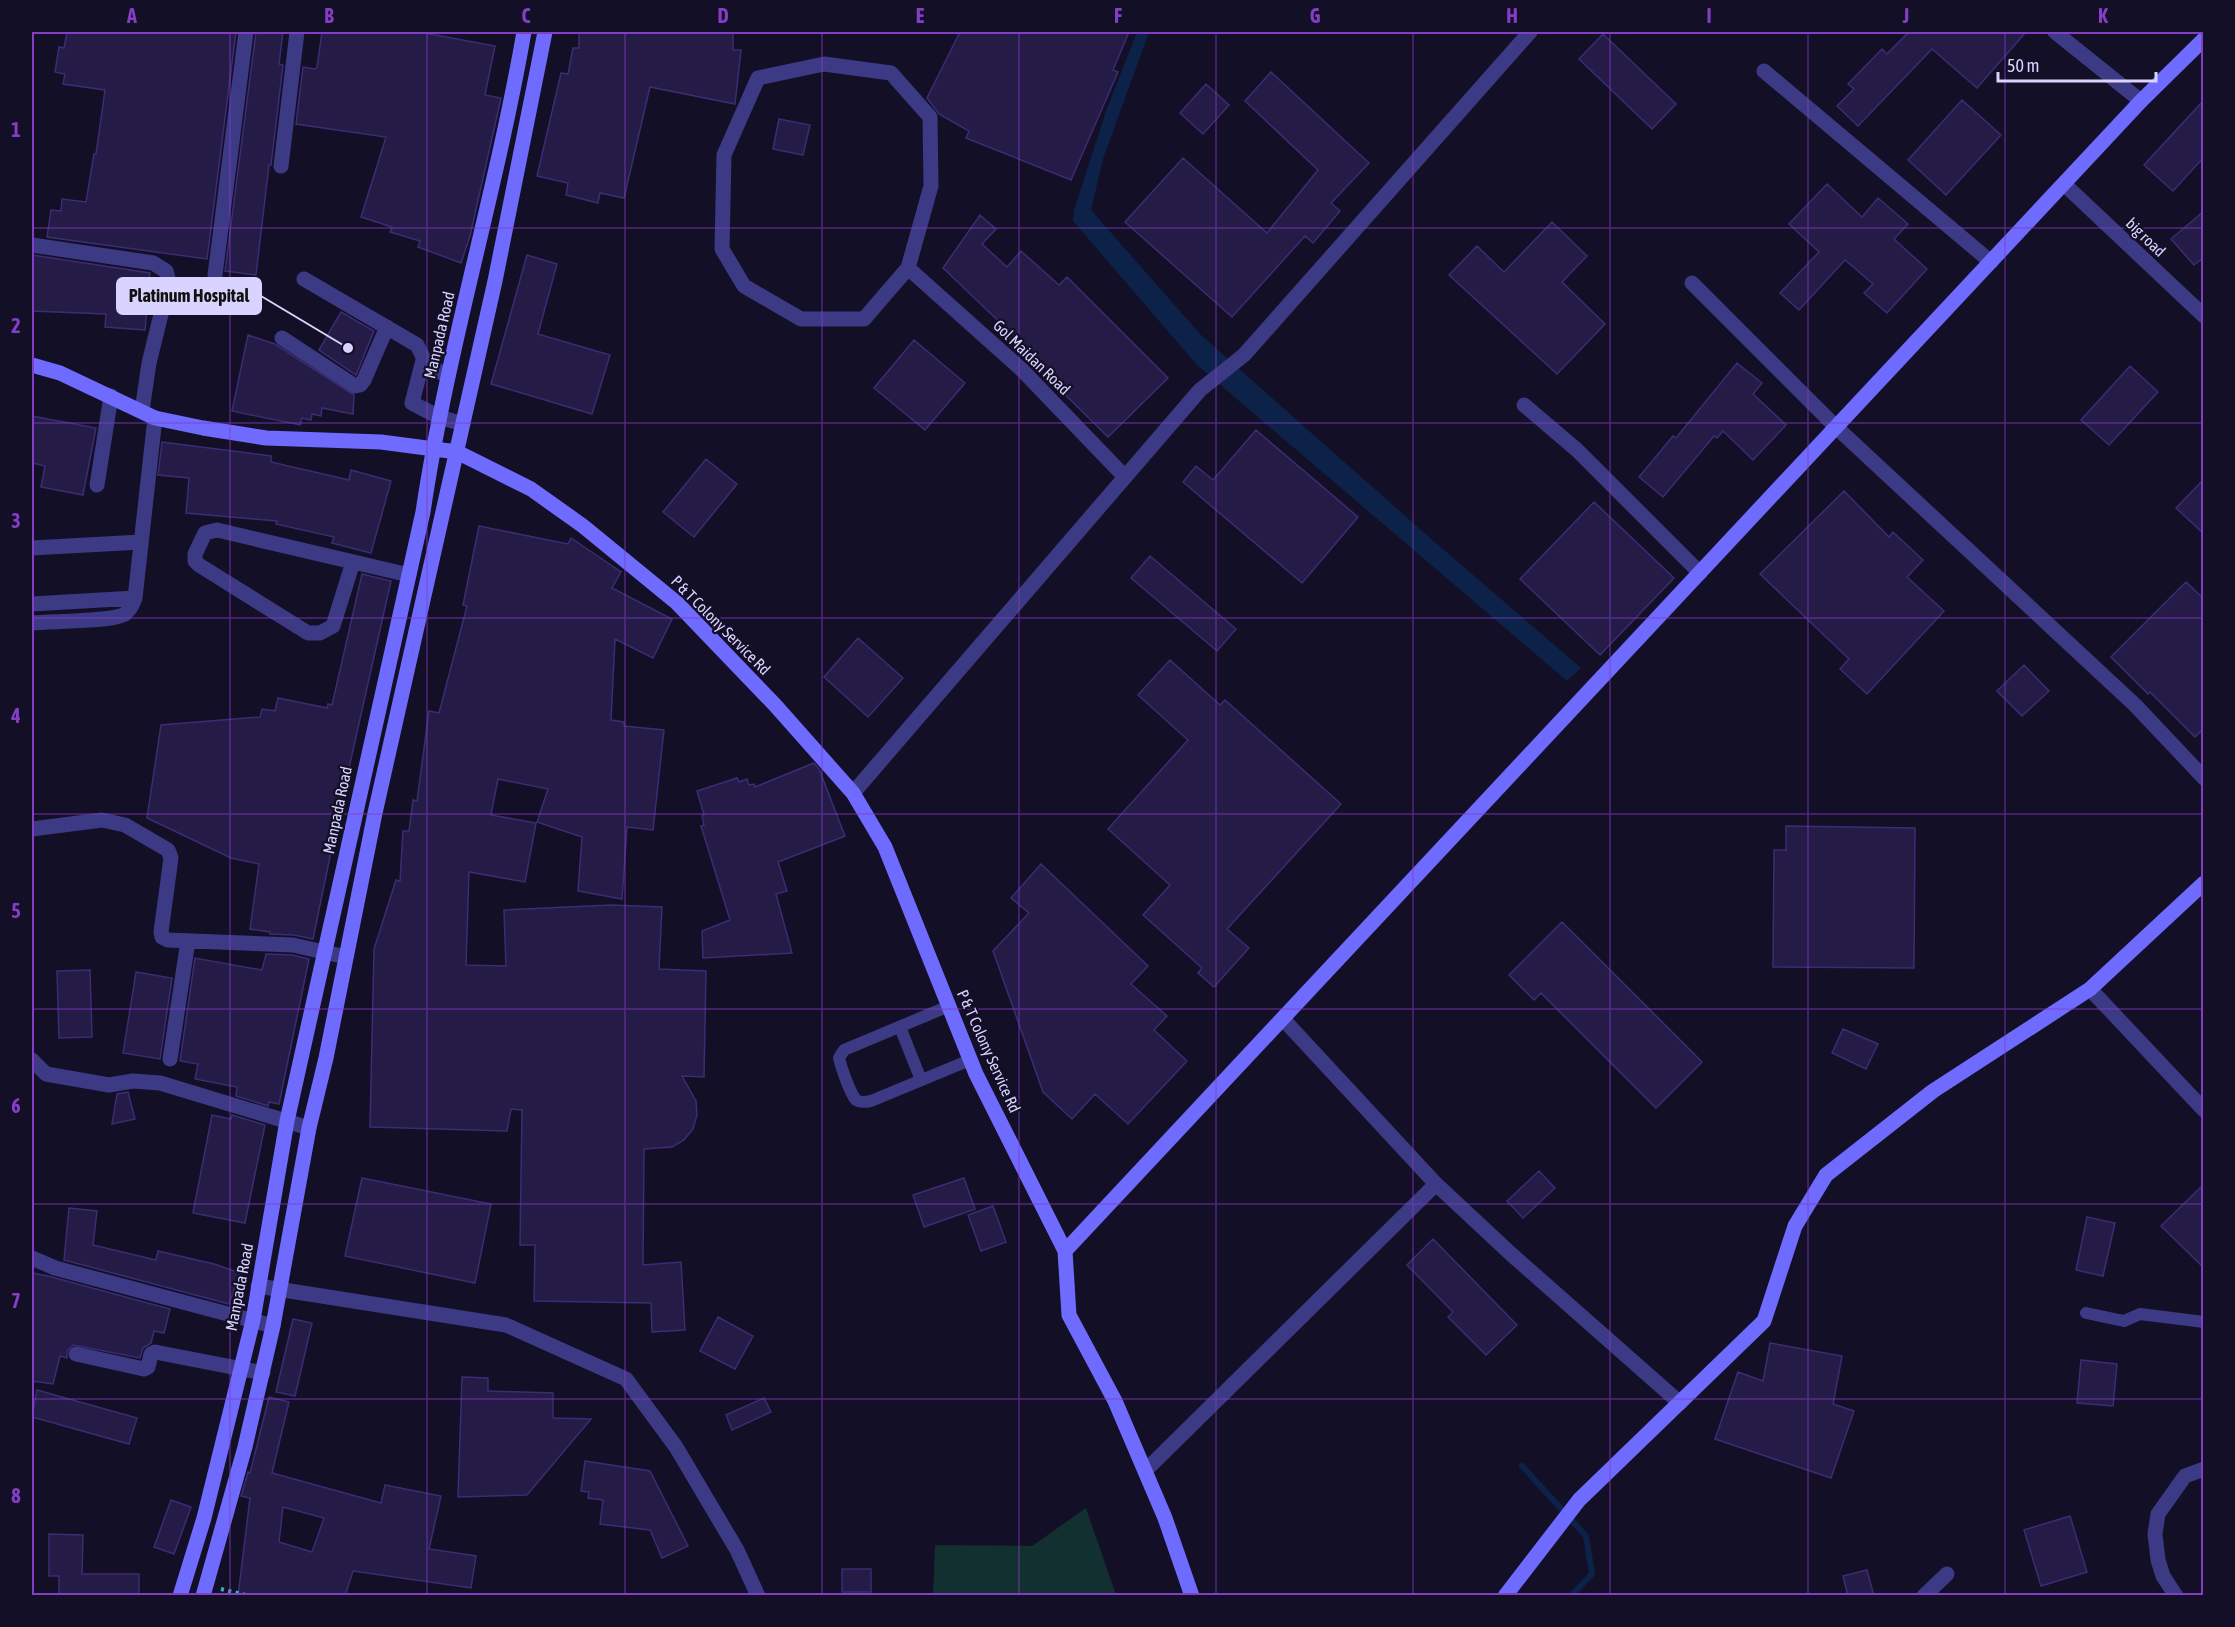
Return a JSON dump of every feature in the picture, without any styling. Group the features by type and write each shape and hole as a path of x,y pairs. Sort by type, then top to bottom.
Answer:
{"street":[{"path":"215,275 246,32"},
{"path":"281,166 297,32"},
{"path":"182,1588 205,1590 263,1373 309,1128 326,1058 375,813 495,280 545,32"},
{"path":"853,793 1200,390 1244,355 1530,32"},
{"path":"2055,32 2141,101"},
{"path":"523,38 542,50"},
{"name":"Manpada Road","path":"182,1588 204,1518 253,1320 287,1121 423,512 432,450 448,376 500,159 523,38"},
{"path":"1192,1596 1165,1518 1115,1401 1069,1315 1065,1251 2141,101 2204,39"},
{"path":"824,64 891,74 930,117 931,186 908,268 864,319 801,319 744,286 722,249 724,155 758,78 824,64"},
{"path":"1764,71 1991,262"},
{"name":"big road","path":"2064,184 2204,316"},
{"path":"32,245 153,263 166,271 169,282 149,363 149,414 135,598 128,612 114,617 32,623"},
{"name":"Gol Maidan Road","path":"908,268 1021,369 1125,477"},
{"path":"471,275 495,280"},
{"path":"304,279 417,345 427,365 448,376"},
{"path":"1692,283 1836,427 2135,705 2204,778"},
{"path":"282,338 355,386 360,385 364,380 387,327"},
{"path":"423,360 412,403 439,417 463,424"},
{"name":"P & T Colony Service Rd","path":"32,365 60,373 149,414 266,438 381,442 457,452 531,489 583,526 677,603 775,705 853,793 885,847 970,1060 1065,1251"},
{"path":"97,485 111,396"},
{"path":"1524,405 1576,450 1700,573"},
{"path":"353,562 333,626 320,633 308,633 199,566 195,561 195,554 205,533 217,530 409,575"},
{"path":"32,548 141,542"},
{"path":"32,604 135,598"},
{"path":"399,620 416,624"},
{"path":"355,809 375,813"},
{"path":"32,829 102,820 125,825 168,850 171,858 161,932 162,937 168,940 293,945 346,957"},
{"path":"1505,1596 1574,1507 1764,1321 1795,1226 1826,1175 1933,1091 2090,989 2204,884"},
{"path":"170,1059 188,941"},
{"path":"2090,989 2204,1110"},
{"path":"1283,1019 1436,1184 1520,1262 1680,1403"},
{"path":"32,1060 46,1074 109,1085 133,1081 160,1083 309,1128"},
{"path":"1145,1471 1436,1184"},
{"path":"32,1258 55,1268 273,1326"},
{"path":"258,1286 506,1325 627,1379 676,1447 737,1550 758,1596"},
{"path":"76,1354 144,1369 148,1367 152,1354 155,1352 263,1373"},
{"path":"2176,1596 2163,1576 2158,1560 2155,1534 2158,1514 2186,1476 2204,1469"},
{"path":"204,1518 224,1524"},
{"path":"1924,1596 1947,1574"}],"lane":[{"path":"949,1006 844,1050 839,1058 841,1067 856,1099 862,1102 871,1101 970,1060"},
{"path":"900,1027 921,1080"},
{"path":"2086,1313 2124,1321 2140,1314 2204,1322"}],"path":[{"path":"205,1590 250,1596"}],"green space":[{"path":"1086,1508 1116,1595 933,1595 935,1545 1032,1546"}],"water":[{"path":"1137,32 1149,32 1103,159 1091,210 1201,335 1581,668 1567,681 1197,365 1073,221 1074,210 1106,111"}],"building":[{"path":"67,32 236,32 207,259 47,237 51,210 61,211 62,199 86,202 94,154 96,154 105,90 63,84 65,74 55,72 59,47 64,48"},
{"path":"256,32 283,32 279,64 283,65 256,275 225,271"},
{"path":"322,32 426,32 495,46 485,95 501,98 470,236 461,263 418,247 420,241 390,232 392,227 361,217 386,137 296,124 303,67 315,69 317,67"},
{"path":"579,32 733,32 733,50 741,50 735,104 650,87 624,198 600,193 598,203 566,195 568,183 537,176 561,73 568,74 573,48 579,48"},
{"path":"960,32 1129,32 1113,70 1118,72 1071,180 966,138 969,131 939,114 927,98"},
{"path":"1909,32 2026,32 1977,88 1932,49 1858,126 1837,106 1854,89 1848,84 1882,49 1887,54"},
{"path":"1603,34 1676,104 1652,129 1579,59"},
{"path":"1271,72 1369,163 1331,203 1340,211 1313,243 1305,236 1232,317 1125,222 1183,158 1267,233 1318,170 1245,101"},
{"path":"1206,84 1229,105 1203,134 1180,113"},
{"path":"1962,100 2001,135 1946,195 1908,160"},
{"path":"2204,100 2204,157 2173,191 2144,165"},
{"path":"779,119 810,125 803,155 773,149"},
{"path":"1827,184 1862,217 1878,198 1908,224 1894,239 1927,269 1887,313 1864,293 1873,284 1845,260 1799,310 1780,293 1819,252 1789,224"},
{"path":"2204,211 2204,257 2194,265 2171,239"},
{"path":"980,215 996,229 982,244 1007,267 1021,251 1059,285 1067,277 1168,378 1108,437 1007,337 1011,333 943,268"},
{"path":"1552,222 1587,256 1562,282 1605,324 1557,374 1449,275 1477,246 1504,272"},
{"path":"32,255 150,273 145,330 105,327 106,314 32,311"},
{"path":"527,255 557,264 538,334 610,355 592,414 491,384"},
{"path":"341,312 374,331 356,375 319,350"},
{"path":"248,335 275,344 354,395 353,414 322,408 321,416 312,414 311,420 302,418 300,425 232,411"},
{"path":"914,340 965,383 925,430 874,388"},
{"path":"1737,363 1762,383 1753,394 1786,425 1753,460 1723,431 1717,438 1714,436 1663,497 1639,477 1673,436 1676,438"},
{"path":"2130,366 2158,392 2109,445 2081,420"},
{"path":"32,416 96,428 83,495 41,487 45,466 32,463"},
{"path":"1256,430 1358,517 1302,583 1183,482 1196,466 1213,480"},
{"path":"162,442 271,456 271,462 349,480 351,470 391,481 371,553 332,543 334,537 276,524 277,521 186,513 189,478 158,475"},
{"path":"706,459 737,484 694,537 663,512"},
{"path":"2204,479 2204,534 2176,508"},
{"path":"1844,491 1889,537 1893,532 1923,560 1907,577 1944,611 1867,694 1840,669 1849,659 1760,574"},
{"path":"1594,502 1674,578 1600,655 1520,579"},
{"path":"479,526 568,544 571,538 621,572 612,588 672,619 653,658 615,639 611,720 624,722 624,726 664,730 653,830 627,827 622,899 578,891 582,837 537,822 548,789 498,779 491,815 536,823 525,882 469,872 466,965 506,966 504,910 611,905 662,907 659,969 706,971 704,1077 682,1076 696,1101 697,1115 693,1129 684,1140 672,1147 644,1149 643,1265 681,1262 685,1330 652,1332 651,1303 534,1301 535,1245 520,1245 522,1110 511,1109 507,1131 370,1127 374,949 396,880 400,881 403,831 409,831 413,800 417,801 429,711 439,713 467,606 463,605"},
{"path":"1150,556 1236,629 1217,651 1131,578"},
{"path":"362,574 391,581 313,939 270,934 270,932 250,929 259,864 231,858 147,818 161,725 260,717 262,709 275,711 278,698 327,708 328,704 332,705"},
{"path":"2186,582 2204,599 2204,728 2195,737 2111,657"},
{"path":"858,638 903,678 868,717 824,677"},
{"path":"1170,660 1220,705 1225,700 1341,804 1227,929 1249,948 1214,987 1198,973 1202,968 1143,915 1170,885 1108,829 1188,740 1138,695"},
{"path":"2024,665 2049,691 2022,716 1997,691"},
{"path":"814,763 819,769 845,836 778,862 787,891 776,894 792,953 703,958 702,931 730,920 701,826 704,825 702,816 704,815 697,791 737,778 739,782 747,779 749,785 754,784 755,787"},
{"path":"1786,826 1915,828 1914,968 1773,967 1774,850 1786,850"},
{"path":"1041,864 1148,966 1131,984 1167,1016 1154,1030 1187,1061 1128,1124 1095,1094 1072,1119 1043,1092 993,951 1029,913 1011,898"},
{"path":"1562,922 1702,1062 1656,1108 1541,993 1534,1000 1509,975"},
{"path":"266,954 292,955 309,959 279,1104 269,1102 268,1106 236,1096 237,1087 195,1079 198,1064 180,1061 195,958 262,970"},
{"path":"90,970 92,1037 59,1038 57,971"},
{"path":"136,972 172,978 160,1059 123,1053"},
{"path":"1843,1029 1878,1044 1866,1069 1832,1053"},
{"path":"128,1092 135,1119 112,1124 117,1094"},
{"path":"212,1115 231,1119 232,1115 265,1125 245,1223 193,1213"},
{"path":"1539,1171 1555,1188 1523,1218 1507,1201"},
{"path":"362,1178 491,1204 475,1283 345,1256"},
{"path":"964,1178 975,1209 924,1227 913,1195"},
{"path":"2204,1184 2204,1268 2161,1226"},
{"path":"993,1206 1006,1242 981,1251 968,1215"},
{"path":"69,1208 97,1211 93,1245 156,1260 158,1251 214,1264 240,1273 229,1304 64,1260"},
{"path":"2087,1217 2115,1223 2103,1276 2076,1270"},
{"path":"1433,1239 1517,1325 1486,1355 1448,1317 1453,1312 1407,1265"},
{"path":"32,1273 170,1309 164,1333 154,1331 151,1343 143,1348 140,1358 73,1345 67,1351 67,1358 60,1356 53,1384 32,1381"},
{"path":"718,1317 753,1336 735,1369 700,1351"},
{"path":"293,1319 312,1323 295,1396 276,1392"},
{"path":"1770,1343 1842,1356 1833,1404 1854,1411 1831,1478 1715,1439 1738,1372 1763,1381"},
{"path":"2081,1360 2117,1364 2113,1406 2077,1403"},
{"path":"462,1377 488,1378 488,1391 553,1393 553,1418 591,1419 527,1495 458,1497"},
{"path":"37,1390 137,1418 129,1444 32,1417"},
{"path":"269,1397 289,1402 272,1473 381,1503 385,1485 441,1496 429,1549 476,1556 471,1588 353,1571 345,1596 238,1596 250,1498 241,1496 248,1472 250,1473","holes":["283,1507 324,1518 312,1552 279,1542"]},
{"path":"764,1398 771,1412 732,1430 726,1415"},
{"path":"585,1461 650,1471 688,1546 662,1558 650,1530 600,1524 603,1500 588,1498 589,1492 581,1491"},
{"path":"171,1500 191,1507 174,1554 154,1547"},
{"path":"2070,1516 2087,1572 2041,1586 2024,1530"},
{"path":"49,1534 83,1535 82,1574 139,1574 139,1596 59,1596 59,1576 49,1576"},
{"path":"842,1569 871,1569 871,1592 842,1592"},
{"path":"1867,1570 1874,1596 1848,1596 1843,1576"}],"waterway":[{"path":"1522,1466 1586,1536 1592,1574 1571,1596"}],"place":[{"name":"Platinum Hospital","path":"348,348"}]}
